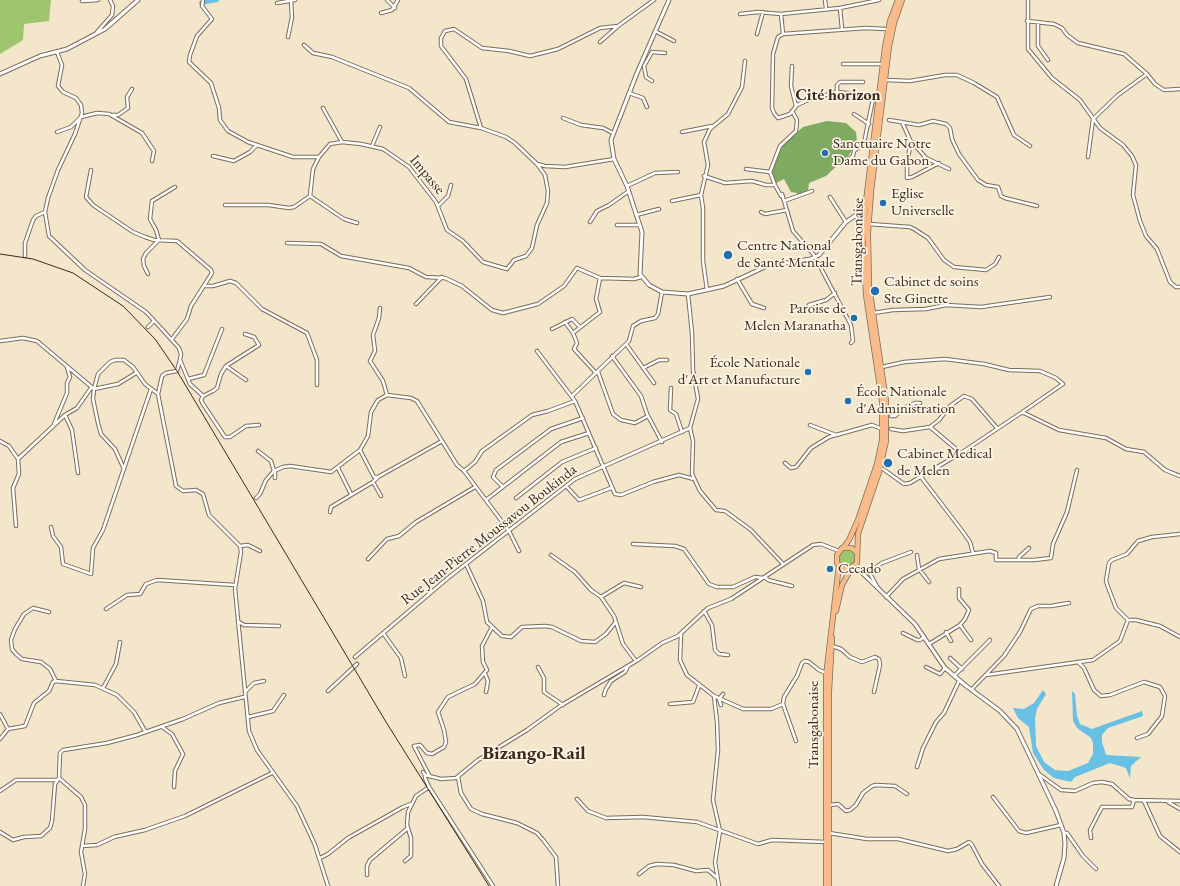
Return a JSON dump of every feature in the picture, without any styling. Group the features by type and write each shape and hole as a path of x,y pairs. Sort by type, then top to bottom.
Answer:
{"highway":[{"name":"Transgabonaise","path":"841,550 853,532 863,505 878,458 883,430 882,398 864,276 866,223 891,38 902,0"},
{"name":"Transgabonaise","path":"857,553 858,534 877,476 886,441 887,406 867,264 866,203 885,46 896,1"},
{"path":"852,548 857,553 858,560 853,567 846,569 839,566 836,558 841,550 852,548"},
{"name":"Transgabonaise","path":"826,886 826,673 839,566"},
{"name":"Transgabonaise","path":"829,886 829,683 832,646 841,589 853,567"}],"street":[{"path":"82,1 98,0"},
{"path":"97,33 112,14 113,6 110,0"},
{"path":"0,74 40,56 66,49 97,33 108,26 138,0"},
{"path":"203,0 202,6 212,19 197,36 189,62 211,83 219,108 220,120 228,131 234,136 293,157 319,157"},
{"path":"277,3 291,2 295,0"},
{"path":"387,0 395,8"},
{"path":"381,13 395,8 398,0"},
{"path":"600,42 618,26 654,0"},
{"path":"669,0 654,31 613,132 611,143 614,159 629,191 640,225 642,239 640,269 641,277 649,285 662,292 688,294 724,286 767,266 816,258 846,222 861,211 866,203"},
{"path":"825,0 826,8"},
{"path":"740,14 763,12 781,14 826,8 840,8 878,0"},
{"path":"1028,0 1028,50 1052,78 1084,103 1100,128 1123,145 1132,156 1136,165 1133,195 1140,221 1146,236 1157,249 1170,282 1176,287 1180,287"},
{"path":"288,37 292,17 291,2"},
{"path":"840,8 842,29"},
{"path":"757,34 763,12"},
{"path":"781,14 783,34"},
{"path":"1027,21 1059,26 1078,43 1124,54 1147,74 1155,84 1164,90 1180,89"},
{"path":"1038,22 1038,46 1048,60"},
{"path":"482,128 466,79 442,46 441,38 445,31 452,29 458,30 482,48 509,51 530,56 558,49 600,28 618,26"},
{"path":"845,162 853,156 854,151 864,143 869,124 869,109 874,99 856,94 837,92 808,100 796,106 787,116 778,118 772,108 772,56 778,37 783,34 842,29 885,29"},
{"path":"654,31 674,40"},
{"path":"304,45 313,53 332,57 409,88 449,122 497,132 515,142 537,164 565,167 614,159"},
{"path":"652,81 646,77 644,68 650,53 654,51 665,53"},
{"path":"57,52 62,65 58,86 62,92 73,96 80,102 82,110 75,134 51,187 45,212 47,232 51,239 85,270 146,312 179,348 181,354 177,371 166,373 162,376 158,394 176,486 182,491 196,490 203,494 208,515 240,546 241,552 235,585 245,692 244,697 249,731 254,745 272,773 297,806 320,858 328,886"},
{"path":"644,56 648,58"},
{"path":"682,132 712,126 728,114 743,84 745,60"},
{"path":"843,64 880,64"},
{"path":"792,66 791,86 796,106"},
{"path":"1088,157 1093,119 1118,95 1147,74"},
{"path":"885,80 910,80 945,75 957,75 997,97 1014,135 1030,146"},
{"path":"837,92 837,85 840,82 863,82"},
{"path":"57,132 71,127 81,117 97,113 118,115 127,109 127,97 132,89"},
{"path":"629,93 643,98 647,107"},
{"path":"310,196 313,169 319,157 330,144 342,142 323,108"},
{"path":"792,111 797,120 796,131 780,146 770,172 775,185 782,195 793,231 816,258 851,325 853,341 851,344"},
{"path":"109,114 142,133 154,151 152,161"},
{"path":"854,114 869,124"},
{"path":"563,118 581,125 607,129 613,132"},
{"path":"889,120 919,125 933,121 946,124 950,128 952,139 959,154 978,180 986,185 998,187 1001,196 1004,198 1037,206"},
{"path":"902,122 911,142 921,154 949,169"},
{"path":"706,290 703,261 703,208 701,195 704,176 708,165 704,142 712,126"},
{"path":"372,146 380,127"},
{"name":"Impasse","path":"342,142 372,146 387,151 410,167 438,206 447,230 463,241 480,260 508,269 514,260 521,259 529,253 537,225 547,203 548,185 542,170 537,164"},
{"path":"911,142 907,162 907,178 912,177 939,163"},
{"path":"213,156 234,161 250,152 257,145"},
{"path":"746,169 770,172"},
{"path":"91,170 86,189 87,200 133,232 150,239 177,241 210,268 212,273 191,306 186,319 172,339"},
{"path":"627,186 655,173 678,172"},
{"path":"704,176 726,183 752,181 766,185 775,185"},
{"path":"438,206 448,196 451,185"},
{"path":"159,240 150,219 152,202 175,187"},
{"path":"590,222 597,211 609,205 629,191"},
{"path":"784,201 812,191"},
{"path":"672,201 701,195"},
{"path":"225,205 268,205 291,208 310,196"},
{"path":"310,196 344,219 356,223"},
{"path":"830,197 846,222"},
{"path":"636,215 659,209"},
{"path":"761,212 765,214 787,210"},
{"path":"25,256 25,243 33,220 36,216 45,212"},
{"path":"855,216 859,216 866,223 910,227 914,229 928,238 944,260 954,267 986,270 995,264 999,257"},
{"path":"617,225 640,225"},
{"path":"148,274 142,262 146,253 159,240"},
{"path":"287,243 321,244 341,256 409,268 426,277 442,277 458,283 492,310 503,313 538,304 564,286 577,268 600,278 634,279 641,277"},
{"path":"416,304 442,277"},
{"path":"573,332 600,312 596,298 600,278"},
{"path":"737,279 752,304 764,308"},
{"path":"205,286 213,286 230,281 236,283 262,309 307,333 317,360 317,386"},
{"path":"572,396 582,384 597,373 612,356 626,344 630,338 633,326 641,321 653,319 657,316 662,292"},
{"path":"810,305 826,300 835,293"},
{"path":"688,294 692,333 693,370 698,399 690,428 693,441 692,466 694,479 716,510 725,512 751,530 783,564"},
{"path":"873,314 894,310 926,309 946,305 981,307 1050,297"},
{"path":"380,308 379,318 373,335 375,351 370,362 381,378 387,394"},
{"path":"552,329 573,318 580,328"},
{"path":"148,327 154,321"},
{"path":"566,322 573,332 577,343 574,349 597,373 613,414 621,420 635,423 648,416"},
{"path":"188,379 204,375 222,329"},
{"path":"202,396 213,392 217,388 221,374 226,366 258,345 254,337 245,334"},
{"path":"0,341 23,338 37,341 92,389 99,429 101,434 115,449 124,470"},
{"path":"626,344 654,382"},
{"path":"537,351 575,401 604,466 611,488 615,494 619,495 652,482 679,475 694,479"},
{"path":"612,356 637,390 648,416 662,442"},
{"path":"882,367 945,359 984,364 1005,370 1040,371 1056,378 1063,384 961,453 910,483 904,484 883,469"},
{"path":"18,459 54,424 77,408 92,389 101,370 115,360 124,360 128,362 151,389 158,394"},
{"path":"180,360 190,384 202,396 201,400 203,404 225,437 230,437 246,426 259,425"},
{"path":"643,368 659,360 667,360"},
{"path":"54,424 70,380 67,366"},
{"path":"226,366 246,380"},
{"path":"92,389 118,384 136,373"},
{"path":"671,388 670,410 676,414 682,432"},
{"path":"51,528 53,536 61,547 64,564 91,574 93,548 103,530 151,389"},
{"path":"256,498 260,494 266,480 275,470 283,466 297,466 329,473 338,468 360,450 368,436 371,412 378,400 387,394 412,398 417,401 457,465 464,471 509,531 519,551"},
{"path":"891,429 903,431 930,427 939,420 950,406 959,398 964,396 972,399 997,428"},
{"path":"464,471 475,462 482,451 532,415 575,401"},
{"path":"891,416 895,416 904,408 915,403 920,403"},
{"path":"1021,413 1028,414 1059,430 1106,438 1126,449 1144,452 1162,468 1178,476 1180,472"},
{"path":"65,415 72,430 78,472"},
{"path":"502,487 493,477 496,470 548,431 583,418"},
{"path":"810,425 836,435"},
{"path":"784,463 794,468 811,448 823,440 836,435 872,426 883,430"},
{"path":"930,427 961,453"},
{"name":"Rue Jean-Pierre Moussavou Boukinda","path":"355,657 466,564 566,486 585,473 662,442 690,428"},
{"path":"486,500 561,442 589,433"},
{"path":"0,441 9,446 18,459 19,474 13,488 16,526"},
{"path":"330,512 331,507 374,481 376,477 442,441"},
{"path":"516,498 562,462 596,448"},
{"path":"360,450 376,477"},
{"path":"258,451 271,461 275,470 275,478"},
{"path":"338,468 351,494"},
{"path":"886,597 898,583 919,569 939,559 990,551 996,552 996,560 1034,560 1051,558 1053,544 1067,512 1077,470"},
{"path":"921,477 970,542 973,553"},
{"path":"374,481 381,496"},
{"path":"566,486 579,500 611,488"},
{"path":"368,559 387,539 397,537 416,522 475,487"},
{"path":"1180,534 1152,537 1138,542 1127,554 1112,560 1109,563 1106,581 1116,608 1128,620 1136,620 1158,625 1180,637"},
{"path":"633,544 675,546 684,549 709,584 721,588 736,586 757,576 792,586"},
{"path":"426,774 444,780 458,777 478,760 563,705 662,644 681,635 711,606 730,599 813,545 821,544 841,550"},
{"path":"240,546 248,546 260,551"},
{"path":"1019,559 1019,557 1029,548"},
{"path":"878,589 869,572 882,563 911,552"},
{"path":"550,555 575,572 587,586 601,597 612,612 622,644 636,661"},
{"path":"917,555 919,569 929,582"},
{"path":"466,564 481,596 487,622 502,636 508,638 522,627 545,626 587,642 600,639 615,623"},
{"path":"853,567 909,619 924,636 945,668 954,677 1000,710 1017,729 1062,825 1064,833 1066,843 1064,858 1056,886"},
{"path":"106,609 127,595 140,594 146,584 157,580 235,585"},
{"path":"601,597 624,583 642,586"},
{"path":"929,644 946,632 960,625 965,620 968,610 959,598 958,589"},
{"path":"971,690 1004,656 1020,632 1031,609 1038,606 1051,606 1069,602"},
{"path":"49,612 33,608 29,609 15,629 11,643 16,654 22,659 41,662 50,669 56,681"},
{"path":"704,612 712,625 715,650 719,654 728,655"},
{"path":"986,675 1093,660 1120,641 1128,620"},
{"path":"238,621 244,625 279,626"},
{"path":"240,630 244,625"},
{"path":"960,625 971,640"},
{"path":"492,627 482,646 483,662 488,668 485,674 475,684 448,697 438,712 444,730 446,742 444,747 432,754 427,753 420,745 414,746 426,774 425,778 429,787 493,886"},
{"path":"946,632 951,641"},
{"path":"383,633 401,658 405,676"},
{"path":"903,633 917,640 920,640 924,636"},
{"path":"681,635 679,653 681,666 687,675 699,686 719,699 746,710 771,709 783,704"},
{"path":"954,677 990,640"},
{"path":"103,688 116,664 120,642"},
{"path":"832,646 841,649 850,657 862,662 875,657 879,659 880,665 874,692"},
{"path":"950,658 962,669"},
{"path":"796,741 783,704 784,697 797,676 802,663 809,662 819,670 826,673"},
{"path":"1078,662 1084,668 1094,690 1101,696 1110,695 1144,682 1160,687 1165,696 1162,716 1148,734 1137,738"},
{"path":"328,691 357,664"},
{"path":"604,695 611,681 625,672 628,666"},
{"path":"538,667 544,678 544,692 563,705"},
{"path":"926,667 940,674 945,668"},
{"path":"485,674 488,681 486,692"},
{"path":"0,739 8,729 25,726 34,703 49,692 53,682 56,681 91,685 103,688 117,695 134,712 145,731"},
{"path":"245,692 254,683 264,681"},
{"path":"917,768 923,748 936,722 944,713 959,681"},
{"path":"670,704 693,702 699,686"},
{"path":"719,699 723,694"},
{"path":"248,717 274,711 284,695"},
{"path":"714,696 718,750 713,800 720,831 715,862 718,881"},
{"path":"0,832 13,840 24,836 41,836 50,828 58,779 60,753 63,750 107,743 162,727 215,704 244,697"},
{"path":"719,699 721,704"},
{"path":"0,714 8,729"},
{"path":"170,724 170,732"},
{"path":"162,727 170,732 175,738 183,754 175,771 174,787"},
{"path":"1037,772 1061,790 1075,791 1093,783 1102,782 1112,784 1129,799 1168,802 1180,801"},
{"path":"82,846 97,845 114,837 145,830 185,816 272,773"},
{"path":"458,777 462,793 471,809 482,814 517,823 537,833 556,857 558,886"},
{"path":"0,791 16,780 58,779 85,802 85,829 81,857 85,874 83,886"},
{"path":"829,805 838,804 846,811 850,810 856,805 863,793 872,786 876,785 895,786 907,794"},
{"path":"405,861 411,856 411,838 408,828 408,812 411,804 418,794 429,787"},
{"path":"993,797 1019,831 1026,833 1062,825"},
{"path":"577,799 588,811 606,818 643,817 687,820 708,825 720,831 758,844 772,840 826,842"},
{"path":"1092,838 1090,830 1102,807 1132,807 1134,800"},
{"path":"1144,800 1160,836 1180,852"},
{"path":"1168,802 1180,809"},
{"path":"320,858 328,854 348,838 411,804"},
{"path":"367,875 367,866 370,860 408,828"},
{"path":"829,833 867,839 898,839 948,851 957,849 968,842 972,845 982,864 999,886"},
{"path":"1064,833 1067,833 1083,856 1096,869"},
{"path":"639,874 653,864 674,865 696,871 708,870 714,874 720,886"}],"green space":[{"path":"0,0 51,0 49,21 24,24 23,40 0,54"},
{"path":"827,121 846,123 856,132 857,142 846,160 842,161 826,176 809,183 808,191 798,195 797,193 791,192 784,179 776,183 772,173 773,167 779,152 786,142 803,127"},
{"path":"847,549 853,552 856,558 853,564 847,567 841,564 838,558 841,552"}],"water":[{"path":"1043,690 1046,694 1037,709 1035,718 1036,746 1044,762 1055,770 1068,771 1088,763 1093,754 1093,743 1091,738 1077,728 1073,721 1072,691 1075,694 1077,716 1080,724 1092,729 1142,711 1143,716 1108,728 1102,735 1102,742 1106,755 1141,757 1131,766 1130,779 1126,768 1110,763 1075,777 1071,782 1054,778 1044,770 1033,753 1029,727 1018,718 1013,708 1024,709 1034,703"}],"waterway":[{"path":"201,3 217,0"}],"railway":[{"path":"0,254 33,259 73,273 123,306 155,339 177,371 386,722 489,886"}],"place":[{"name":"Sanctuaire Notre Dame du Gabon","path":"825,153"},
{"name":"Eglise Universelle","path":"883,203"},
{"name":"Centre National de Santé Mentale","path":"728,255"},
{"name":"Cabinet de soins Ste Ginette","path":"875,291"},
{"name":"Paroise de Melen Maranatha","path":"854,318"},
{"name":"École Nationale d'Art et Manufacture","path":"808,372"},
{"name":"École Nationale d'Administration","path":"848,401"},
{"name":"Cabinet Medical de Melen","path":"888,463"},
{"name":"Cecado","path":"830,569"}],"district":[{"name":"Cité horizon","path":"838,96"},
{"name":"Bizango-Rail","path":"534,754"}]}
